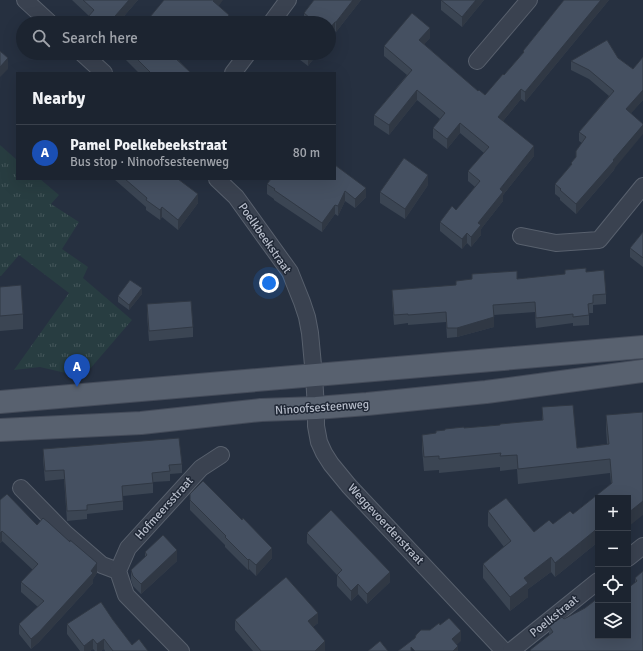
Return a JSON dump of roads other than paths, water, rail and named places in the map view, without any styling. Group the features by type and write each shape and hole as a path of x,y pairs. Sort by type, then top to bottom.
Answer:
{"main road":[{"path":"0,402 643,347"},
{"name":"Ninoofsesteenweg","path":"0,430 141,423 261,410 367,404 486,392 643,371"}],"street":[{"path":"25,0 42,16"},
{"path":"276,16 288,0"},
{"path":"477,61 529,0"},
{"path":"90,60 103,72"},
{"path":"234,72 243,60"},
{"name":"Poelkbeekstraat","path":"218,180 236,198 290,272 307,317 312,347 314,376"},
{"path":"521,236 556,243 599,240 643,186"},
{"name":"Weggevoerdenstraat","path":"314,376 316,426 324,453 330,464 504,651"},
{"name":"Hofmeersstraat","path":"118,571 128,548 201,468 221,455"},
{"path":"21,488 70,538 102,565 118,571 126,595 180,651"},
{"path":"631,556 643,546"},
{"name":"Poelkstraat","path":"511,651 595,584"}],"place":[{"name":"Pamel Poelkebeekstraat","path":"77,387"}]}
